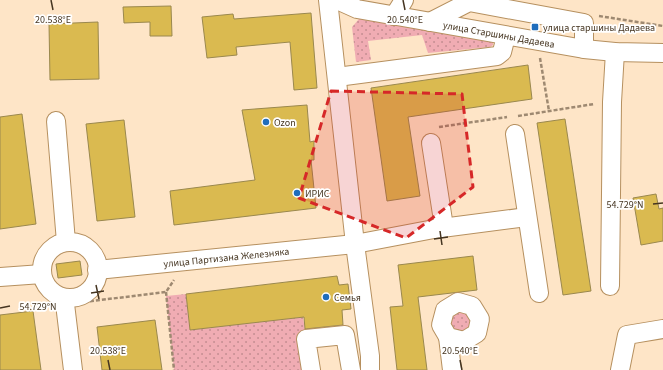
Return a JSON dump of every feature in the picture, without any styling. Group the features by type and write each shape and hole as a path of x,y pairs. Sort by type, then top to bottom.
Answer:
{"street":[{"path":"328,0 355,244 369,348 370,370"},
{"name":"улица Старшины Дадаева","path":"337,0 356,9 538,42 615,52 663,53"},
{"path":"394,16 404,0"},
{"path":"430,22 469,2 584,23 584,49"},
{"path":"337,77 497,56 502,52 506,36"},
{"path":"610,286 612,102 615,52"},
{"path":"56,121 66,242"},
{"path":"515,134 539,293"},
{"path":"431,143 444,227"},
{"name":"улица Партизана Железняка","path":"97,270 355,244 444,227 527,217"},
{"path":"66,242 74,242 90,250 94,256 97,270 97,276 92,287 86,294 66,301 53,293 45,284 42,274 42,266 44,257 55,246 66,242"},
{"path":"0,277 42,274"},
{"path":"66,301 73,370"},
{"path":"620,370 627,335 663,329"},
{"path":"311,370 306,339 345,335 351,370"},
{"path":"448,337 452,370"},
{"path":"348,351 369,348"}],"path":[{"path":"538,42 549,111"},
{"path":"174,370 166,292 188,260"},
{"path":"66,301 166,292"}],"highlighted area":[{"path":"331,91 462,94 473,187 406,238 299,198"}],"shaded area":[{"path":"363,17 493,41 493,45 490,47 428,53 422,35 368,41 371,60 356,62 352,27 359,19"},
{"path":"186,294 190,330 303,317 311,370 174,370 166,296"},
{"path":"459,308 469,310 475,324 463,335 448,326 450,313"}],"building":[{"path":"171,6 172,36 150,36 150,22 124,23 123,7"},
{"path":"311,13 317,88 294,90 290,42 236,47 237,55 207,58 202,17 233,14 234,19"},
{"path":"98,22 99,79 50,80 49,24"},
{"path":"528,65 532,99 408,117 420,196 387,201 371,88"},
{"path":"307,105 310,142 314,141 314,160 311,160 316,208 174,225 170,191 255,180 242,110"},
{"path":"22,114 36,224 0,229 0,117"},
{"path":"565,119 591,291 563,295 537,123"},
{"path":"124,120 135,217 97,221 86,124"},
{"path":"656,194 659,209 663,208 663,241 641,245 633,198"},
{"path":"473,256 477,290 418,297 427,370 397,370 390,307 403,306 398,265"},
{"path":"80,261 82,275 58,278 56,264"},
{"path":"337,276 339,285 348,284 351,309 342,310 343,325 305,329 304,317 190,330 186,294"},
{"path":"33,311 41,370 0,370 0,315"},
{"path":"155,320 162,370 102,370 97,327"}],"place":[{"name":"улица старшины Дадаева","path":"535,27"},
{"name":"Ozon","path":"266,122"},
{"name":"ИРИС","path":"297,193"},
{"name":"Семья","path":"326,297"}]}
